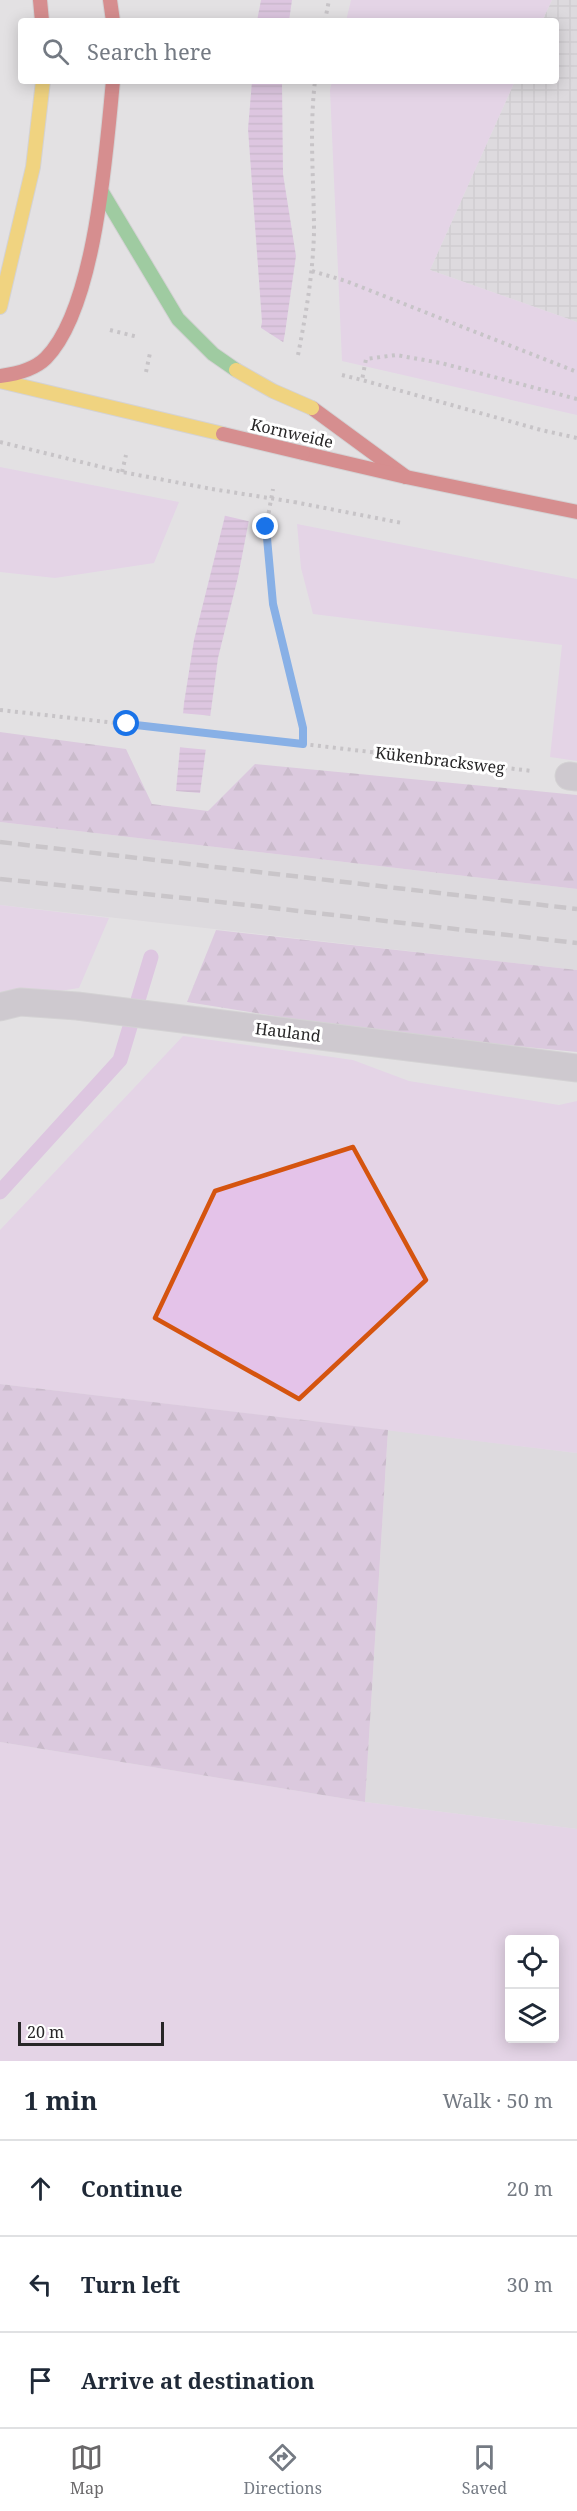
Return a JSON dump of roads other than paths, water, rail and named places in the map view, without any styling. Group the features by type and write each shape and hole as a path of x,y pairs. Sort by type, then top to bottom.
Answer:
{"main road":[{"path":"40,0 42,18"},
{"path":"110,0 113,18"},
{"path":"0,307 25,210 34,164 43,107 43,84"},
{"path":"0,376 31,368 47,357 70,321 81,285 102,192 113,84"},
{"path":"102,192 178,319 213,354 273,391 312,408 406,477"},
{"name":"Kornweide","path":"0,381 406,477 577,512"}],"lane":[{"name":"Hauland","path":"0,1007 20,1002 77,1005 577,1068"}],"waterway":[{"path":"0,1192 120,1060 151,957"}],"railway":[{"path":"0,842 577,909"},
{"path":"0,879 577,943"}]}
